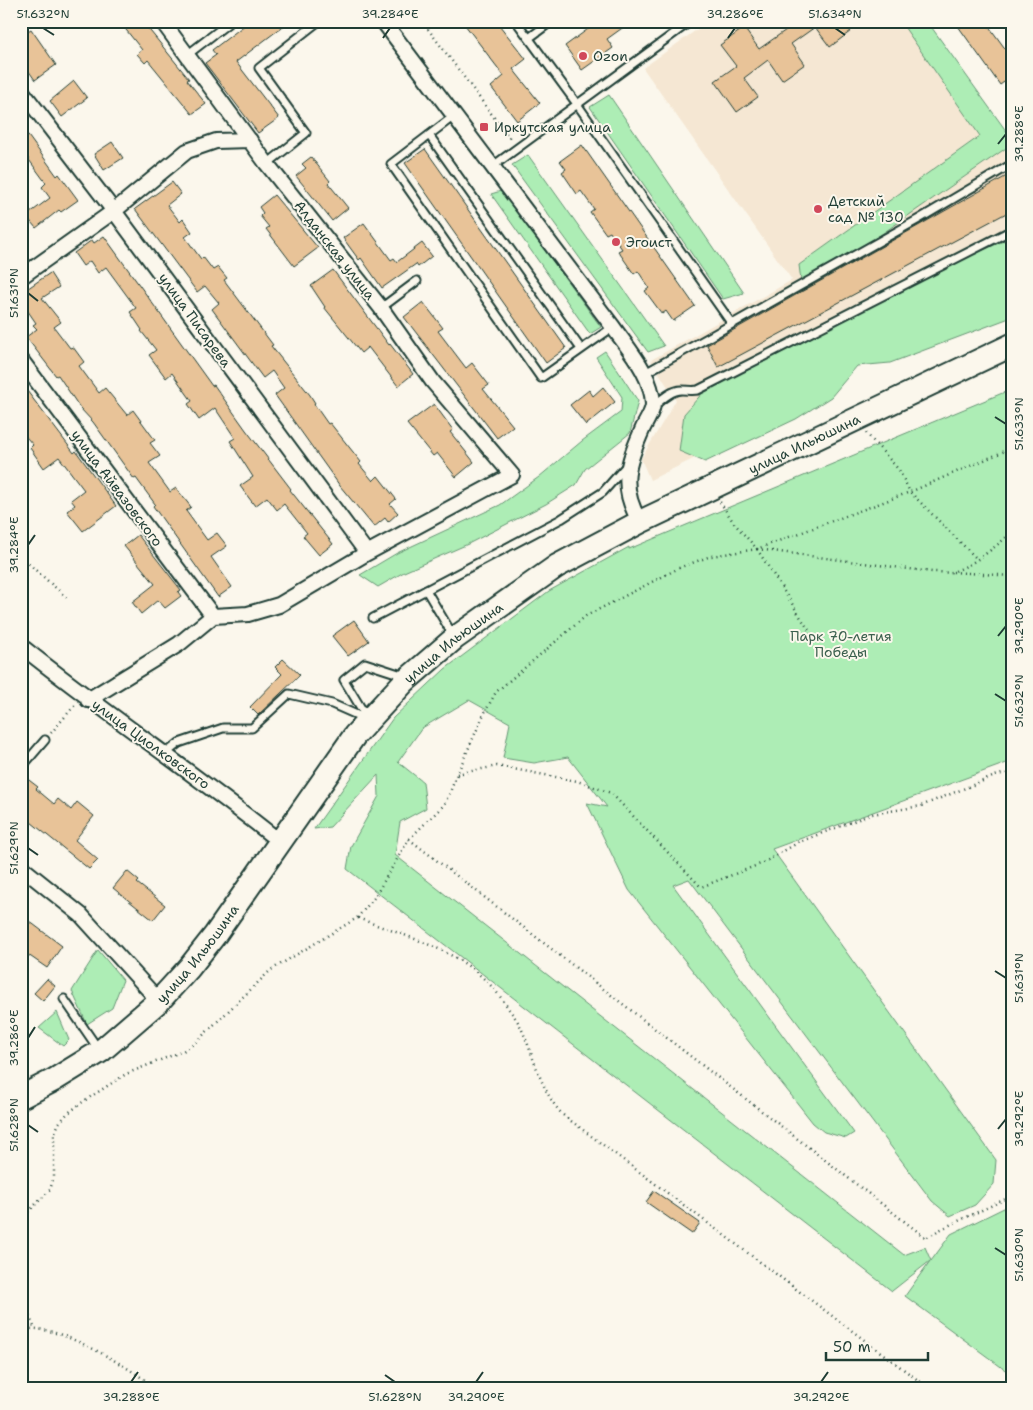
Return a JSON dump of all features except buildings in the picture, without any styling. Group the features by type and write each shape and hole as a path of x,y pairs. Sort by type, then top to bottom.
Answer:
{"highway":[{"name":"улица Ильюшина","path":"21,1097 54,1080 100,1051 159,1001 215,936 355,735 409,677 455,638 557,566 640,522 1012,345"}],"street":[{"name":"Алданская улица","path":"162,21 267,164 381,308 433,382 512,475 367,553"},
{"path":"383,21 613,326 645,373 651,389 653,406 631,454 626,480 633,511 640,522"},
{"name":"улица Писарева","path":"21,90 114,211 367,553"},
{"path":"21,277 114,211 187,150 216,140 250,140"},
{"name":"улица Айвазовского","path":"21,360 213,616"},
{"path":"86,697 179,644 213,616 248,614 279,605 367,553"},
{"name":"улица Циолковского","path":"21,646 86,697 227,799 280,842"},
{"path":"21,867 81,915 159,1001"}],"lane":[{"path":"186,54 231,21"},
{"path":"267,164 306,133 259,68 319,21"},
{"path":"516,21 732,324"},
{"path":"528,38 552,21"},
{"path":"493,166 691,21"},
{"path":"454,116 391,164 541,378 613,326"},
{"path":"429,135 581,349"},
{"path":"645,373 919,219 1012,164"},
{"path":"653,406 669,394 681,390 698,390 1012,230"},
{"path":"381,308 417,281"},
{"path":"373,618 560,519 604,492 629,463"},
{"path":"426,590 455,638"},
{"path":"369,720 344,680 365,663 409,677"},
{"path":"165,754 179,743 223,728 252,728 289,694 332,704 369,720"},
{"path":"21,768 45,740"},
{"path":"64,999 100,1051"}],"path":[{"path":"422,21 517,148"},
{"path":"854,420 899,470 910,492 977,559"},
{"path":"21,1219 50,1190 54,1177 54,1135 59,1123 67,1114 126,1074 183,1051 194,1043 271,970 357,918 374,898 409,839 443,806 484,714 496,692 586,616 681,567 711,556 757,549 910,492 1012,448"},
{"path":"710,489 734,523 757,549 812,635"},
{"path":"951,572 977,559 998,545 1012,532"},
{"path":"757,549 932,572 1012,576"},
{"path":"21,557 67,598"},
{"path":"45,740 86,697"},
{"path":"457,774 496,766 577,781 611,793 701,887 763,862 798,842 872,814 921,806 1012,771"},
{"path":"409,839 926,1238 1012,1196"},
{"path":"357,918 431,944 450,954 487,980 521,1028 546,1093 563,1116 930,1389"},
{"path":"21,1298 35,1329"},
{"path":"21,1331 35,1329 65,1336 139,1374 158,1389"}],"shaded area":[{"path":"709,21 912,21 995,138 1012,127 1012,248 894,305 822,396 650,480 641,459 676,400 651,360 792,280 643,68"}],"green space":[{"path":"900,21 927,21 1012,139 1012,144 802,289 799,265 980,136"},
{"path":"609,95 744,293 723,299 590,107"},
{"path":"528,155 664,346 648,352 512,165"},
{"path":"501,191 601,327 590,334 491,194"},
{"path":"1012,237 1012,317 890,363 857,366 831,397 796,419 705,462 679,451 684,414 705,390 902,287"},
{"path":"605,351 638,401 630,433 585,469 576,485 546,504 468,544 404,572 378,587 360,575 397,553 500,505 539,477 582,441 621,412 622,397 596,357"},
{"name":"Парк 70-летия Победы","path":"1012,389 1012,761 772,849 996,1160 994,1184 975,1205 950,1216 932,1201 689,879 673,885 854,1133 846,1138 824,1132 813,1123 629,890 587,803 607,807 568,757 534,763 503,758 510,723 469,700 422,728 398,762 423,782 426,808 400,822 395,855 904,1255 925,1247 931,1261 951,1234 1012,1204 1012,1375 905,1296 930,1261 892,1291 347,869 351,846 379,796 378,775 330,827 314,829 393,718 445,669 549,591 629,547 629,549"},
{"path":"98,950 123,980 112,1008 87,1024 72,991"},
{"path":"57,1012 69,1040 63,1046 39,1028"}],"place":[{"name":"Ozon","path":"583,56"},
{"name":"Иркутская улица","path":"484,127"},
{"name":"Детский сад № 130","path":"818,209"},
{"name":"Эгоист","path":"616,242"}]}
